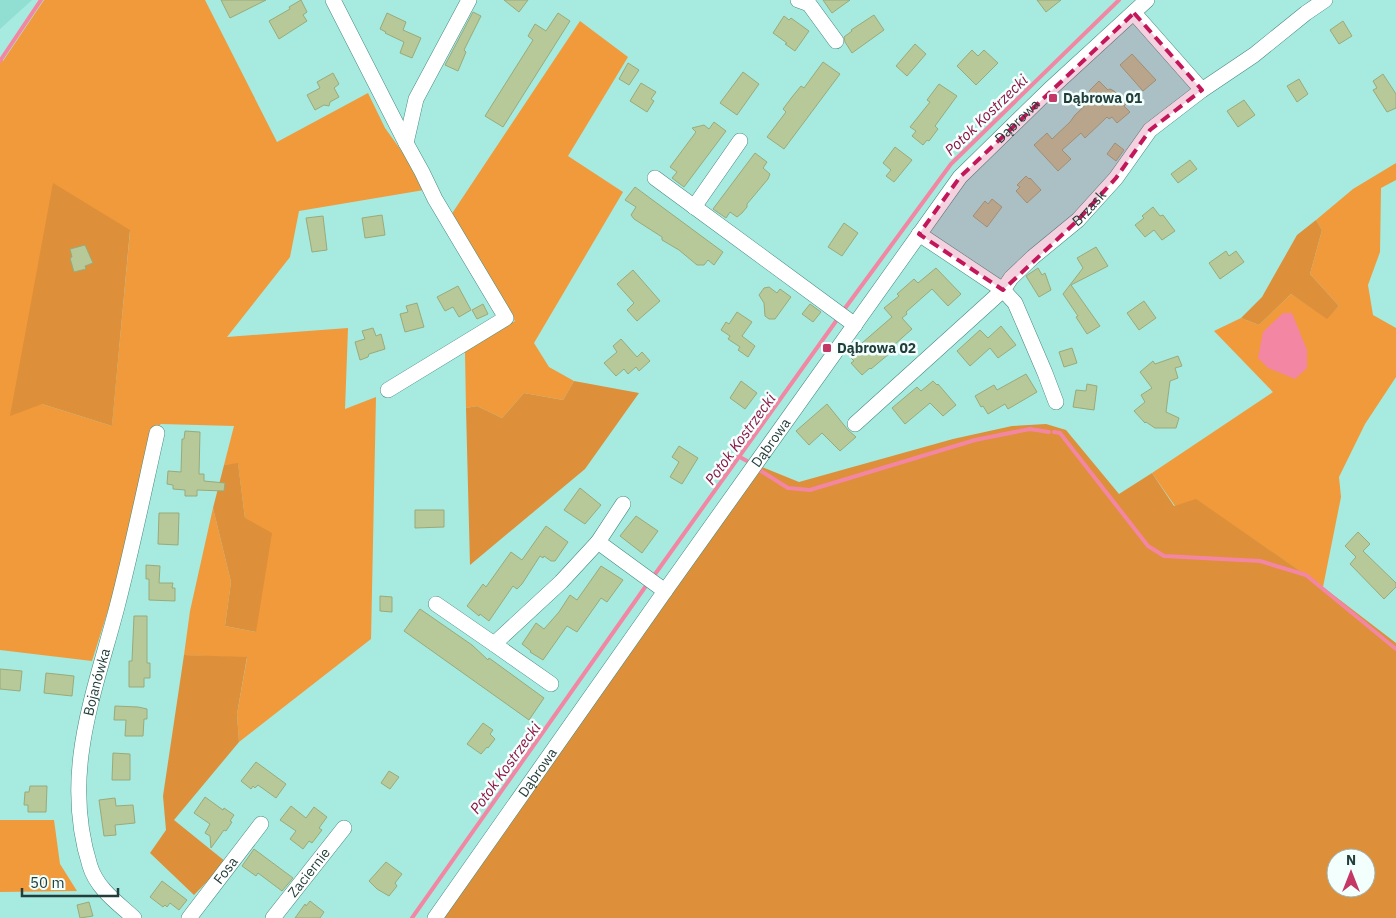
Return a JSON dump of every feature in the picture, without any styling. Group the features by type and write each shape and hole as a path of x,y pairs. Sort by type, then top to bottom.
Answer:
{"street":[{"path":"333,0 436,199 506,318 388,390"},
{"path":"406,143 416,98 469,0"},
{"path":"798,0 809,4 836,41"},
{"name":"Dąbrowa","path":"435,918 845,318 919,234 960,177 1049,90 1147,0"},
{"name":"Brzask","path":"855,424 1003,290 1011,278 1028,262 1078,220 1116,178 1150,130 1202,90 1254,55 1325,0"},
{"path":"1134,13 1202,90"},
{"path":"694,207 740,141"},
{"path":"655,178 845,318"},
{"path":"919,234 1003,290 1015,303 1056,402"},
{"name":"Bojanówka","path":"134,918 102,889 91,868 80,819 78,779 87,715 117,607 157,433"},
{"path":"494,644 561,582 598,542 624,504"},
{"path":"598,542 661,588"},
{"path":"436,604 551,684"},
{"name":"Fosa","path":"189,918 261,824"},
{"name":"Zaciernie","path":"273,918 344,828"}],"highlighted area":[{"path":"1134,13 1202,90 1150,130 1116,178 1078,220 1003,290 919,234 960,177"}],"shaded area":[{"path":"0,0 32,0 0,29"},
{"path":"44,0 205,0 277,142 368,93 385,128 411,164 424,190 299,211 290,257 227,337 348,328 345,409 376,397 371,639 239,742 237,714 247,658 184,655 190,611 213,508 231,582 225,626 256,632 238,464 224,465 234,426 161,424 150,434 141,495 92,661 0,650 0,57 3,61","holes":["130,231 112,426 42,404"]},
{"path":"580,21 628,57 568,156 623,192 534,343 549,367 574,381 563,400 524,393 502,418 477,406 466,408 465,352 515,321 451,215"},
{"path":"1396,163 1396,180 1381,188 1380,252 1368,285 1373,315 1396,328 1396,377 1365,424 1339,477 1341,497 1323,587 1196,500 1175,506 1152,473 1273,392 1214,331 1241,318 1259,325 1291,294 1327,318 1339,306 1310,274 1322,230 1316,220 1353,189"},
{"path":"53,183 130,230 112,426 42,404 10,416"},
{"path":"1316,220 1322,230 1310,274 1339,306 1327,319 1291,294 1259,325 1241,318 1262,297 1297,235"},
{"path":"1283,313 1292,313 1307,350 1307,368 1295,379 1268,368 1258,358 1263,332"},
{"path":"574,381 639,393 585,469 470,565 466,408 477,406 502,418 524,393 563,400"},
{"path":"1046,424 1066,430 1119,494 1152,473 1174,506 1196,499 1323,587 1396,643 1396,918 442,918 762,467 799,482 953,439 1012,426"},
{"path":"238,463 245,518 272,533 256,632 225,626 231,582 213,508 224,465"},
{"path":"184,655 247,657 237,714 239,742 174,820 226,862 194,895 150,853 166,830 163,796"},
{"path":"0,820 54,820 60,864 77,891 0,892"}],"building":[{"path":"221,0 266,0 230,18"},
{"path":"301,0 307,12 303,15 307,21 279,39 269,21"},
{"path":"504,0 528,0 519,12"},
{"path":"823,0 850,0 832,13"},
{"path":"1037,0 1061,0 1046,12"},
{"path":"473,12 481,16 464,50 466,52 458,71 445,65"},
{"path":"387,13 406,22 403,30 421,38 412,58 400,53 404,42 380,29"},
{"path":"558,13 570,21 503,127 485,116 533,40 528,36 535,24 546,31"},
{"path":"874,15 884,30 852,53 844,37 851,30"},
{"path":"784,16 789,20 791,18 809,31 795,51 773,33"},
{"path":"1343,21 1352,36 1339,44 1330,30"},
{"path":"915,44 926,54 907,76 896,66"},
{"path":"972,50 978,56 984,50 998,63 976,85 957,66"},
{"path":"1132,54 1156,80 1143,91 1120,65"},
{"path":"823,62 840,74 784,149 767,137 786,112 783,109 801,86 804,88"},
{"path":"628,63 639,70 629,85 619,79"},
{"path":"743,72 759,84 737,115 720,103"},
{"path":"333,73 339,84 334,88 339,97 330,102 329,106 324,105 315,110 307,95 320,88 317,82"},
{"path":"1383,74 1396,94 1396,108 1387,112 1373,90 1377,88 1373,81"},
{"path":"1299,79 1308,94 1297,102 1287,86"},
{"path":"1099,81 1108,90 1114,91 1126,104 1124,106 1130,112 1117,123 1112,117 1109,119 1107,117 1085,138 1081,133 1062,150 1071,159 1058,171 1034,145 1047,133 1052,139 1070,122 1094,97 1089,91"},
{"path":"641,83 656,92 651,99 654,101 647,112 630,101"},
{"path":"939,84 957,96 935,126 938,129 929,141 927,140 923,145 912,136 916,131 910,127 930,102 927,100"},
{"path":"1244,100 1255,115 1238,127 1227,111"},
{"path":"714,122 726,131 684,187 672,178 677,172 670,167 696,132 692,128 704,125 709,129"},
{"path":"1115,143 1124,150 1116,161 1107,154"},
{"path":"895,147 912,160 894,182 886,176 891,170 883,163"},
{"path":"755,153 767,162 763,168 770,174 768,179 742,213 737,217 730,212 726,218 713,209"},
{"path":"1190,160 1197,169 1178,183 1171,174"},
{"path":"1026,176 1041,190 1027,203 1016,191 1020,187 1017,185"},
{"path":"635,187 723,252 714,265 708,260 704,265 697,265 679,250 662,240 662,237 634,219 631,215 636,207 625,200"},
{"path":"992,199 1002,207 987,227 973,216 985,201 988,204"},
{"path":"1153,207 1160,216 1163,215 1175,231 1162,240 1154,230 1145,237 1135,225"},
{"path":"382,215 385,235 365,238 362,218"},
{"path":"323,216 327,250 312,252 306,218"},
{"path":"844,223 858,233 842,256 828,247"},
{"path":"85,245 93,263 85,266 86,269 74,272 70,258 72,257 70,249"},
{"path":"1096,247 1108,266 1071,285 1100,326 1087,334 1076,317 1078,316 1063,294 1083,268 1077,258"},
{"path":"1226,251 1229,256 1236,251 1244,262 1220,279 1209,263"},
{"path":"936,268 961,294 948,306 932,289 906,312 907,314 902,318 912,329 894,345 896,348 862,375 851,363 854,361 850,357 864,345 862,343 892,317 884,308 899,296 897,294 914,279 918,283"},
{"path":"1038,268 1042,275 1045,273 1051,290 1039,297 1026,276"},
{"path":"633,270 660,301 637,321 627,310 634,303 617,284"},
{"path":"458,286 471,310 459,317 453,307 445,311 437,297"},
{"path":"769,287 777,293 780,289 791,297 775,319 769,319 765,316 764,303 759,295 764,288"},
{"path":"1144,301 1156,318 1139,330 1127,313"},
{"path":"417,303 424,327 405,332 400,314 408,312 406,306"},
{"path":"483,304 488,314 477,319 472,310"},
{"path":"810,304 821,312 813,322 802,314"},
{"path":"737,312 752,322 742,336 755,346 748,357 738,350 740,347 728,339 730,336 721,330 726,322 729,324"},
{"path":"1001,326 1016,345 998,358 990,348 970,366 957,351 980,330 988,338"},
{"path":"373,328 376,336 381,334 385,349 369,354 368,357 360,360 355,342 365,339 362,331"},
{"path":"621,339 637,357 642,352 650,361 639,371 636,367 628,374 624,369 616,376 604,363 617,352 613,346"},
{"path":"1072,348 1077,363 1064,367 1059,352"},
{"path":"1178,356 1182,366 1175,368 1178,378 1170,381 1166,412 1179,418 1176,428 1155,428 1145,423 1134,411 1145,402 1141,395 1152,388 1140,372 1153,361 1155,364"},
{"path":"1026,374 1037,392 1008,409 1005,404 988,414 983,406 981,407 975,396 994,385 997,390"},
{"path":"741,381 757,393 745,409 730,398"},
{"path":"933,381 938,384 956,405 943,416 930,403 905,424 892,408 917,387 921,391"},
{"path":"1087,384 1097,386 1094,410 1073,407 1076,390 1086,391"},
{"path":"827,404 856,437 840,451 822,433 809,445 796,431"},
{"path":"185,431 200,432 199,474 204,474 204,481 225,483 224,491 197,490 197,496 185,496 185,490 173,489 173,485 167,484 168,471 181,472 182,439 184,439"},
{"path":"679,446 698,458 682,484 670,477 679,462 672,457"},
{"path":"580,488 601,505 585,524 564,510"},
{"path":"415,510 444,510 444,527 415,528"},
{"path":"159,513 179,513 178,545 158,544"},
{"path":"636,516 658,531 642,553 620,536"},
{"path":"546,526 568,542 555,561 540,556 522,584 517,589 513,586 489,621 480,614 479,616 467,606 483,584 486,587 511,552 522,560"},
{"path":"1358,532 1370,544 1363,551 1396,583 1396,587 1384,599 1350,564 1356,557 1345,546"},
{"path":"146,565 160,566 159,583 173,583 172,588 175,588 175,601 149,600 149,579 146,579"},
{"path":"601,566 623,580 607,602 601,598 577,632 567,626 543,660 530,652 522,644 536,623 544,629 559,612 570,595 577,600"},
{"path":"380,596 392,597 392,612 380,611"},
{"path":"420,609 472,645 488,660 489,658 544,698 529,720 404,631"},
{"path":"134,616 147,616 147,663 150,663 150,678 144,678 144,687 129,687 129,661 132,661"},
{"path":"0,669 22,671 20,691 0,689"},
{"path":"46,673 74,676 72,696 44,693"},
{"path":"115,706 147,709 147,719 144,719 143,736 125,736 126,720 114,720"},
{"path":"483,723 493,730 490,734 495,739 481,754 467,744"},
{"path":"113,753 130,754 130,780 112,780"},
{"path":"256,762 286,784 276,798 258,785 255,788 253,786 251,789 241,781"},
{"path":"389,771 399,777 390,789 381,783"},
{"path":"30,786 47,786 46,812 28,812 28,805 24,805 25,792 29,792"},
{"path":"205,797 223,810 224,808 234,815 226,831 224,830 211,848 210,836 205,833 210,824 194,813"},
{"path":"115,798 116,806 133,805 135,823 115,825 116,835 104,836 99,800"},
{"path":"291,806 306,818 314,807 327,817 319,828 322,830 312,843 309,841 303,849 290,839 296,831 280,820"},
{"path":"254,849 293,878 282,891 258,873 256,876 242,866"},
{"path":"386,862 402,874 395,883 397,886 389,896 377,889 369,881"},
{"path":"162,881 187,900 179,910 170,903 167,907 165,905 163,907 150,897"},
{"path":"310,901 324,912 320,918 295,918 305,904 306,906"},
{"path":"89,902 93,916 80,918 77,905"}],"waterway":[{"path":"0,61 41,0"},
{"name":"Potok Kostrzecki","path":"843,311 951,164 1119,0"},
{"name":"Potok Kostrzecki","path":"653,577 839,317"},
{"path":"761,471 788,488 810,490 975,440 1030,429 1049,432"},
{"path":"1054,432 1060,433 1148,546 1164,556 1260,561 1306,575 1396,649"},
{"path":"738,456 747,461"},
{"name":"Potok Kostrzecki","path":"412,918 648,583"}],"place":[{"name":"Dąbrowa 01","path":"1053,98"},
{"name":"Dąbrowa 02","path":"827,348"}]}
